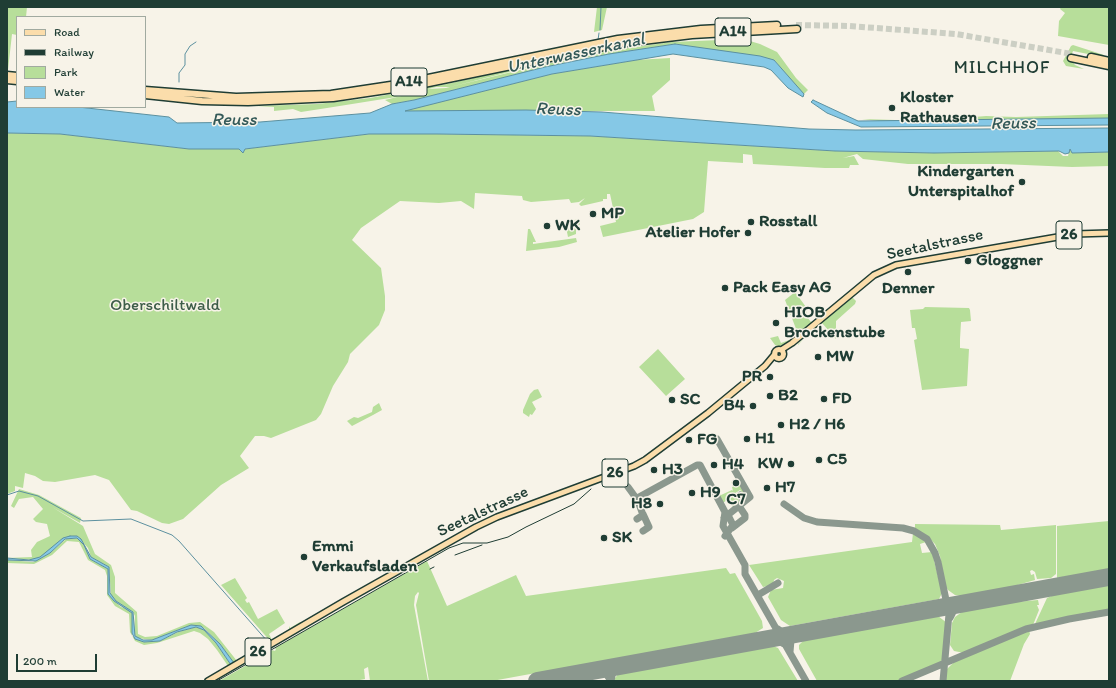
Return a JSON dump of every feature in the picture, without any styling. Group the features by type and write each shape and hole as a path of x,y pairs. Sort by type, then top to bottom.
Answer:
{"highway":[{"name":"A14","path":"146,90 230,97 278,97 331,94 404,83 563,49 629,38 720,28 796,27 692,35 618,44 414,86 340,97 248,102 146,95"},
{"path":"1109,61 1072,56 1109,66"}],"main road":[{"name":"Seetalstrasse","path":"765,366 782,357 782,352 792,343 872,277 896,265 1075,234 1109,233"},
{"name":"Seetalstrasse","path":"208,681 343,602 476,527 535,502 637,464 697,423 765,366 777,350 782,352"},
{"path":"775,354 779,358"}],"green space":[{"path":"7,7 27,7 26,16 16,16 16,35 12,34 8,70"},
{"path":"597,7 607,7 602,30 594,32"},
{"path":"1061,7 1109,7 1109,45 1058,36 1059,21 1065,13 1060,9"},
{"path":"743,39 760,44 777,52 796,78 808,90 804,94 801,92 774,60 675,44 578,59 414,100 392,104 385,100 429,89 446,88 532,67 613,50 672,42"},
{"path":"1073,45 1104,55 1103,57 1073,51 1070,59 1075,65 1084,69 1066,66 1063,61"},
{"path":"670,58 670,80 652,96 655,111 403,111 552,74 636,60"},
{"path":"509,70 513,71 450,87 436,87 396,97 301,112 293,109 274,111 274,107 256,106 317,104 370,98 447,84"},
{"path":"1109,114 1109,118 1082,119 999,119 923,122 886,122 862,119 928,121 986,116 1016,117"},
{"name":"Oberschiltwald","path":"7,133 60,134 189,149 239,149 242,151 245,149 369,134 590,136 835,151 934,153 1058,151 1063,156 1068,156 1070,149 1072,153 1109,152 1109,166 1072,167 1001,164 908,164 863,159 857,154 843,158 854,156 859,165 850,165 849,168 825,168 753,164 752,155 743,154 743,163 708,161 704,212 693,219 603,237 600,226 616,222 610,194 607,194 607,199 603,199 603,201 581,206 579,204 585,198 579,202 571,203 569,199 531,202 523,200 522,196 475,193 474,209 461,201 439,203 400,201 361,228 352,240 381,268 385,296 385,310 379,325 350,354 348,362 333,386 321,414 316,420 271,438 255,436 240,456 249,468 221,485 183,519 169,524 162,523 137,511 131,510 109,480 95,475 55,482 43,481 35,476 25,473 23,488 15,486 15,491 7,494"},
{"path":"579,219 580,224 576,229 576,234 568,237 565,222"},
{"path":"528,229 530,229 536,242 533,242 533,244 576,238 577,242 559,247 526,251"},
{"path":"795,292 806,307 807,317 811,322 818,319 789,343 780,347 775,345 770,338 778,336 781,343 792,339 798,334 785,300"},
{"path":"852,297 856,301 855,304 836,321 836,339 822,323 806,336"},
{"path":"925,307 969,308 971,321 961,322 960,339 960,348 969,349 967,386 922,390 914,340 917,339 915,328 912,328 910,310 923,309"},
{"path":"658,349 685,379 666,396 639,367"},
{"path":"538,389 542,397 532,402 536,409 532,415 530,414 529,417 523,413 523,410 530,394 534,390"},
{"path":"379,403 382,410 352,426 347,421 354,417 358,418 372,412 373,407"},
{"path":"736,477 747,497 740,490 734,494 740,502 733,507 728,499 723,503 715,489 716,488 721,495 732,490 733,491 732,487 739,484 737,480 733,482 733,486 731,482 735,480"},
{"path":"19,489 39,495 81,518 80,523 52,507 83,526 95,554 111,565 115,577 115,593 137,612 138,634 145,637 157,636 189,623 200,622 214,632 237,661 233,663 220,644 204,628 191,625 152,640 137,638 134,634 135,616 133,612 116,601 111,595 109,567 91,557 88,548 77,536 63,538 46,554 34,560 7,558 32,557 31,550 37,542 50,536 47,524 36,522 33,519 43,509 33,497 19,499 14,508 11,506"},
{"path":"1109,521 1109,569 1057,578 1057,526"},
{"path":"915,524 1000,525 1001,530 1056,525 1056,574 1051,578 1037,579 1035,572 1032,570 1030,571 1031,575 1034,574 1035,580 1014,586 961,596 955,595 948,590 945,585 940,556 935,544 926,535 915,529"},
{"path":"913,533 926,542 920,544 922,553 932,552 942,593 939,599 790,626 781,620 768,597 771,590 783,588 784,581 777,578 774,580 773,585 763,587 749,565 912,542"},
{"path":"77,538 84,545 90,559 108,569 108,594 121,607 128,609 132,613 132,636 130,632 129,614 115,606 107,595 107,576 105,570 88,560 79,542 67,541 52,555 34,564 7,563 7,560 33,562 50,553 66,539"},
{"path":"427,561 447,606 516,575 526,596 726,568 730,574 735,573 762,621 763,628 755,633 492,681 429,681 416,605 418,592 415,596 414,605 428,681 370,681 368,667 364,669 365,679 355,681 219,681 273,650 276,650 275,648"},
{"path":"235,578 247,598 245,600 247,603 249,602 258,619 277,609 285,623 269,634 272,640 289,629 289,626 290,628 300,622 302,623 271,642 221,585"},
{"path":"1109,585 1109,609 1035,624 1047,598 1056,594"},
{"path":"1038,600 1039,605 1037,605 1039,610 1033,625 964,653 954,651 950,645 952,623 955,617 962,612 1016,602"},
{"path":"938,616 947,623 942,660 939,664 897,681 817,681 799,649 799,645 803,641"},
{"path":"196,627 204,630 216,643 231,665 228,666 208,639 200,633 194,631 157,643 144,645 135,641 132,636 144,642 160,641 178,632"},
{"path":"1029,630 1030,634 1024,644 1010,681 945,681 947,669 954,662"},
{"path":"773,646 778,648 798,681 613,681 618,674"}],"water":[{"path":"675,44 760,56 774,60 804,94 803,97 788,88 771,70 764,67 673,54 552,74 405,111 526,110 602,112 809,129 1109,128 1109,152 1072,153 1070,149 1069,153 1065,154 1059,151 934,153 835,151 590,136 369,134 245,149 243,153 239,149 189,149 60,134 7,133 7,102 16,101 16,108 87,108 169,117 177,123 260,122 370,113 392,104 414,100 545,67 609,54"},
{"name":"Reuss","path":"813,100 858,121 1109,118 1109,125 861,127 827,113 811,102"},
{"path":"77,536 81,539 91,557 109,567 110,593 116,601 133,612 135,636 143,640 152,640 191,625 201,626 220,644 234,663 231,665 216,643 204,630 196,627 177,632 160,641 144,642 135,639 132,633 132,613 114,601 108,594 108,569 90,559 84,545 77,538 65,539 50,553 36,561 7,560 7,558 29,560 40,557 63,538"}],"waterway":[{"name":"Unterwasserkanal","path":"600,30 601,7"},
{"name":"Unterwasserkanal","path":"598,40 599,33"},
{"path":"179,82 179,73 185,65 185,54 190,46 196,42"},
{"path":"7,495 19,491 38,496 83,521 131,519 172,535 179,541 268,642"}],"taxiway":[{"path":"717,439 750,497 724,518"},
{"path":"637,519 643,515 638,501 639,497 697,465 700,465 725,512 723,526 745,565 745,574 806,681"},
{"path":"628,487 636,498"},
{"path":"740,495 744,502"},
{"path":"784,504 804,518 817,522 903,528 914,531 927,539 938,562 949,614 943,681"},
{"path":"732,528 745,518 745,515 741,509"},
{"path":"643,514 649,527 643,531"},
{"path":"725,536 733,525 729,517"},
{"path":"758,595 778,583"},
{"path":"950,618 955,608 963,603"},
{"path":"936,608 945,610 949,614"},
{"path":"902,681 1026,629 1109,612"},
{"path":"778,629 785,634 791,634"},
{"path":"790,652 791,640 798,633"},
{"path":"769,639 776,639 784,644"},
{"path":"611,681 613,671 626,665"},
{"path":"597,670 605,672 611,681"}],"runway":[{"path":"537,681 1109,577"}],"tunnel":[{"path":"796,25 849,26 956,34 1072,54"}],"railway":[{"path":"217,681 449,548 463,543 487,543 508,537 574,504 591,489"},
{"path":"455,555 482,545"},
{"path":"430,569 434,567"}],"place":[{"name":"Kloster Rathausen","path":"892,108"},
{"name":"Kindergarten Unterspitalhof","path":"1022,182"},
{"name":"MP","path":"593,214"},
{"name":"Rosstall","path":"751,222"},
{"name":"WK","path":"547,226"},
{"name":"Atelier Hofer","path":"748,233"},
{"name":"Gloggner","path":"968,261"},
{"name":"Denner","path":"908,272"},
{"name":"Pack Easy AG","path":"725,288"},
{"name":"HIOB Brockenstube","path":"776,323"},
{"name":"MW","path":"818,357"},
{"name":"PR","path":"770,377"},
{"name":"B2","path":"770,396"},
{"name":"FD","path":"824,399"},
{"name":"SC","path":"672,400"},
{"name":"B4","path":"753,406"},
{"name":"H2 / H6","path":"781,425"},
{"name":"H1","path":"747,439"},
{"name":"FG","path":"689,440"},
{"name":"C5","path":"819,460"},
{"name":"KW","path":"791,464"},
{"name":"H4","path":"714,465"},
{"name":"H3","path":"654,470"},
{"name":"C7","path":"736,483"},
{"name":"H7","path":"767,488"},
{"name":"H9","path":"692,493"},
{"name":"H8","path":"660,504"},
{"name":"SK","path":"604,538"},
{"name":"Emmi Verkaufsladen","path":"304,557"}],"district":[{"name":"MILCHHOF","path":"1002,68"}]}
